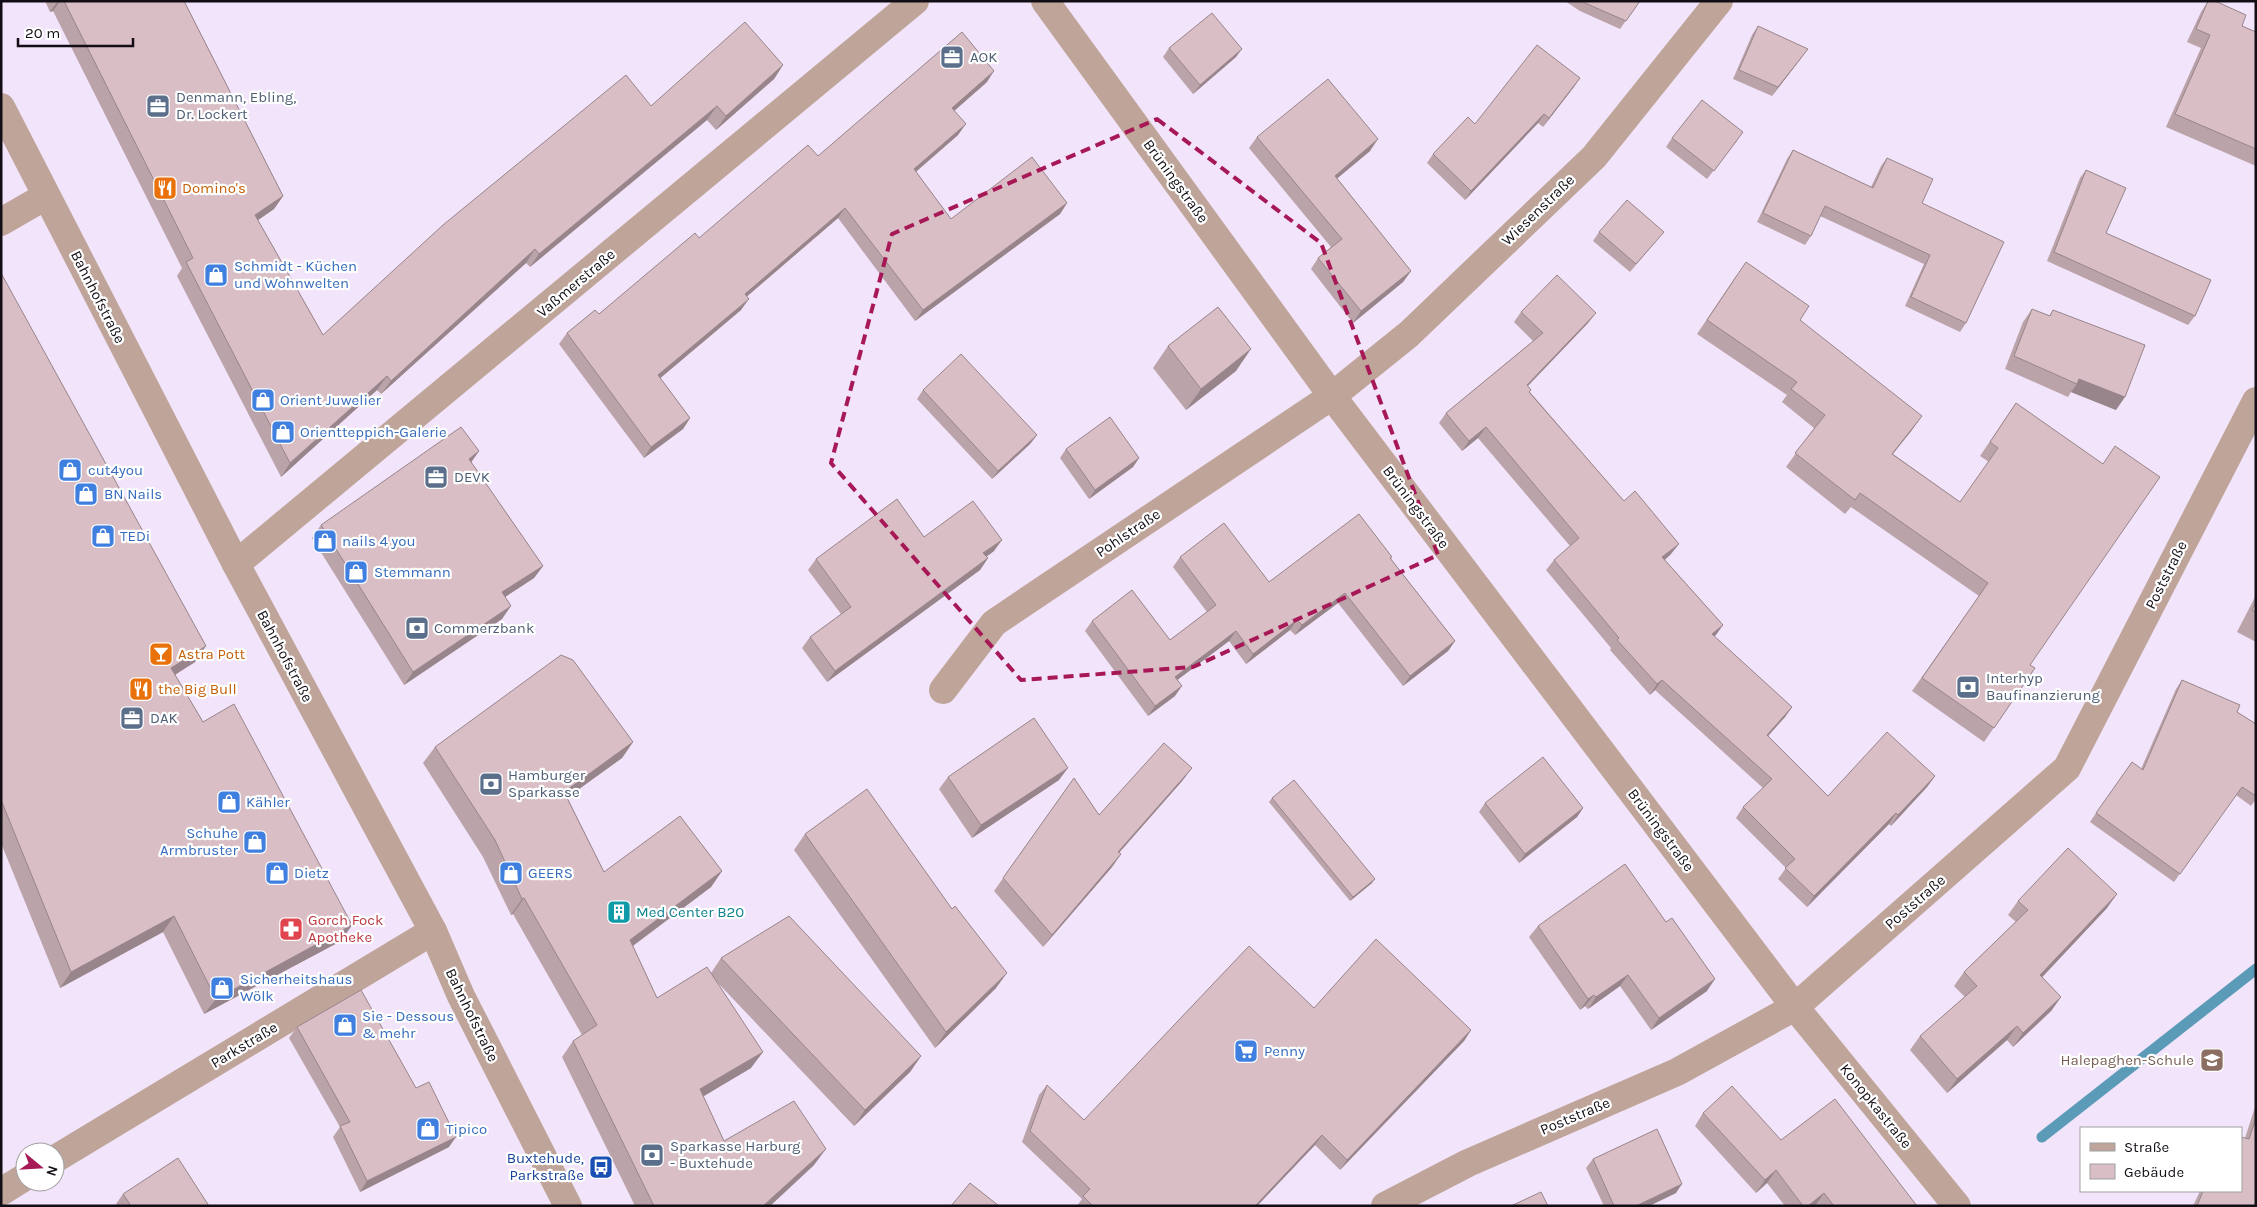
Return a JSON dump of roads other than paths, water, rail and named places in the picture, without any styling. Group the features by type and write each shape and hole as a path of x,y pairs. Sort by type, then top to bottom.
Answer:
{"street":[{"name":"Vaßmerstraße","path":"236,564 915,1"},
{"name":"Brüningstraße","path":"1045,1 1332,396 1795,1007"},
{"name":"Wiesenstraße","path":"1332,396 1409,334 1594,157 1719,1"},
{"name":"Bahnhofstraße","path":"1,107 236,564 433,931 461,996 568,1206"},
{"path":"1,222 46,196"},
{"name":"Pohlstraße","path":"943,690 994,623 1332,396"},
{"name":"Poststraße","path":"1385,1206 1468,1163 1676,1072 1795,1007 2067,768 2256,401"},
{"name":"Parkstraße","path":"65,1153 433,931"},
{"name":"Konopkastraße","path":"1795,1007 1957,1206"},
{"path":"1,1192 15,1183"}],"waterway":[{"path":"2042,1137 2256,969"}],"place":[{"name":"AOK","path":"952,57"},
{"name":"Denmann, Ebling, Dr. Lockert","path":"158,106"},
{"name":"Domino's","path":"165,188"},
{"name":"Schmidt - Küchen und Wohnwelten","path":"216,275"},
{"name":"Orient Juwelier","path":"263,400"},
{"name":"Orientteppich-Galerie","path":"283,432"},
{"name":"cut4you","path":"70,470"},
{"name":"DEVK","path":"436,477"},
{"name":"BN Nails","path":"86,494"},
{"name":"TEDi","path":"103,536"},
{"name":"nails 4 you","path":"325,541"},
{"name":"Stemmann","path":"356,572"},
{"name":"Commerzbank","path":"417,628"},
{"name":"Astra Pott","path":"161,654"},
{"name":"Interhyp Baufinanzierung","path":"1968,687"},
{"name":"the Big Bull","path":"141,689"},
{"name":"DAK","path":"132,718"},
{"name":"Hamburger Sparkasse","path":"491,784"},
{"name":"Kähler","path":"229,802"},
{"name":"Schuhe Armbruster","path":"255,842"},
{"name":"Dietz","path":"277,873"},
{"name":"GEERS","path":"511,873"},
{"name":"Med Center B20","path":"619,912"},
{"name":"Gorch Fock Apotheke","path":"291,929"},
{"name":"Sicherheitshaus Wölk","path":"222,988"},
{"name":"Sie - Dessous & mehr","path":"345,1025"},
{"name":"Penny","path":"1246,1051"},
{"name":"Halepaghen-Schule","path":"2212,1060"},
{"name":"Tipico","path":"428,1129"},
{"name":"Sparkasse Harburg - Buxtehude","path":"652,1155"},
{"name":"Buxtehude, Parkstraße","path":"601,1167"}]}
